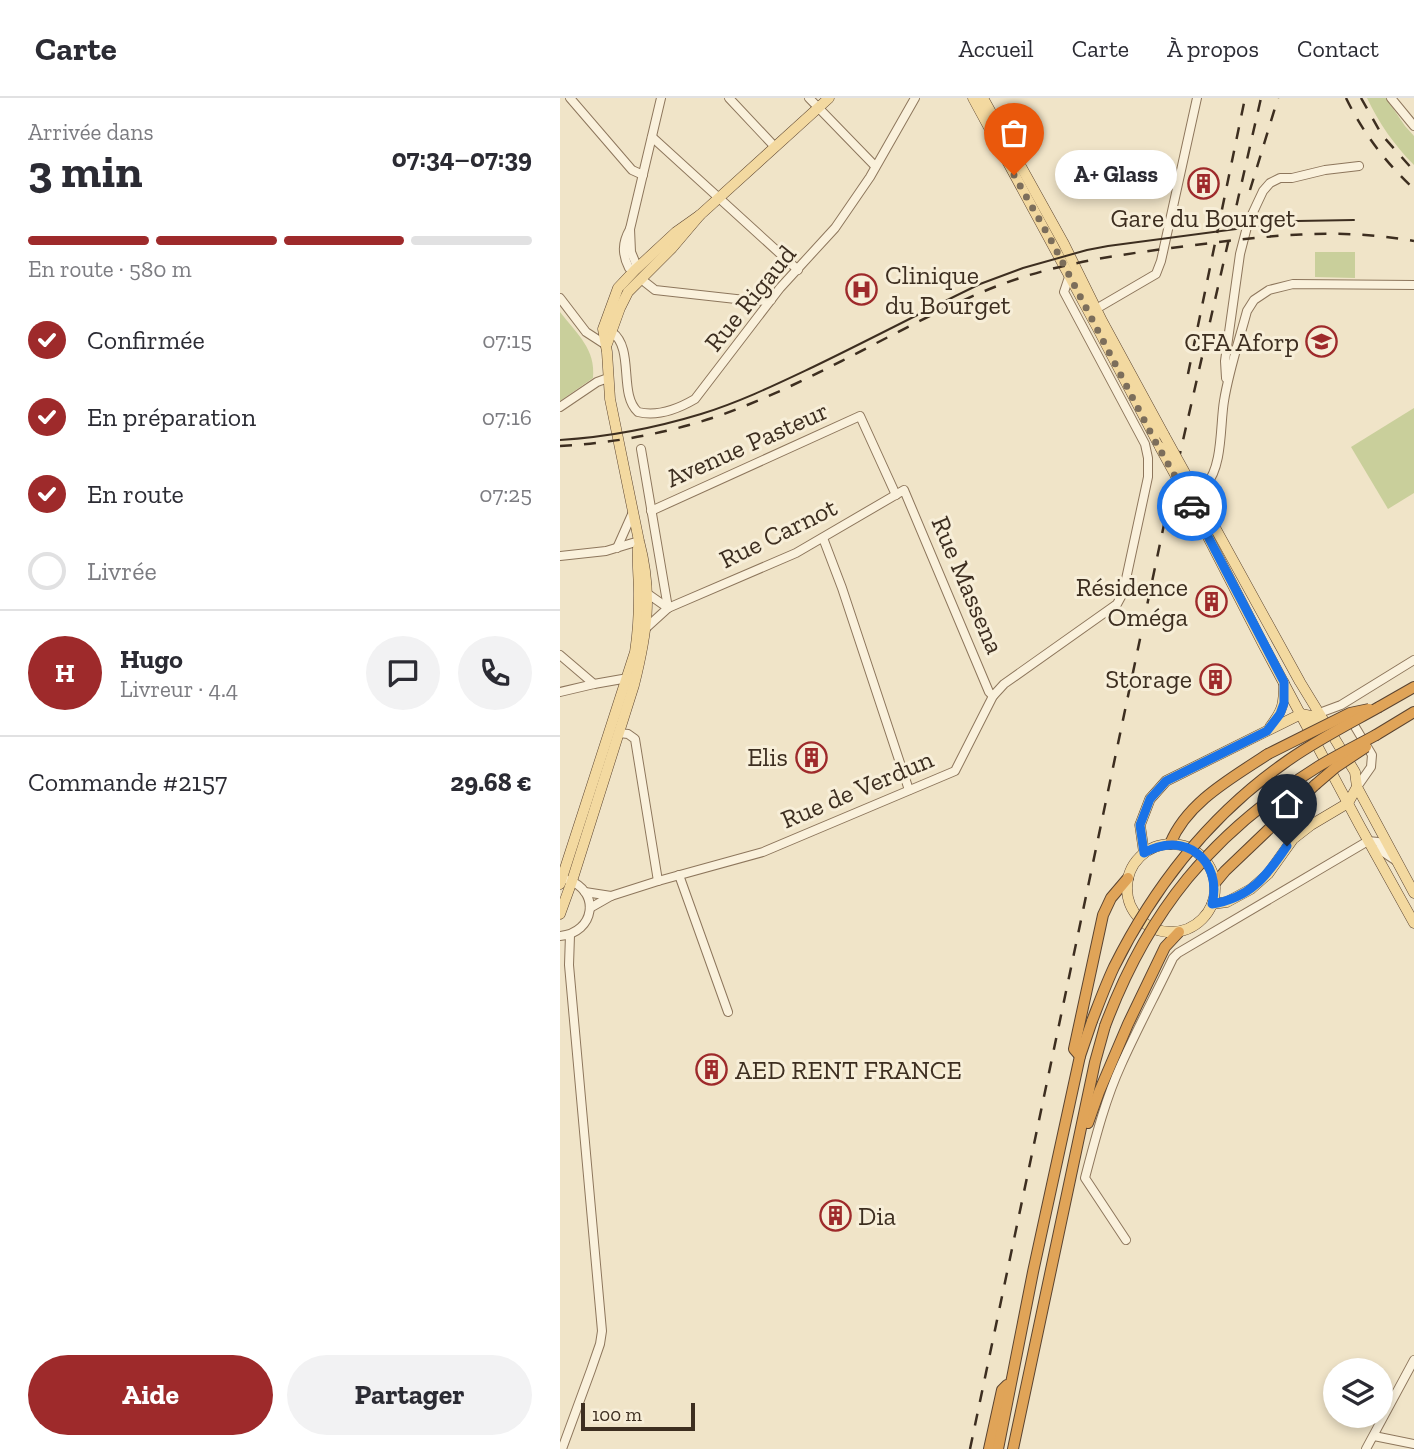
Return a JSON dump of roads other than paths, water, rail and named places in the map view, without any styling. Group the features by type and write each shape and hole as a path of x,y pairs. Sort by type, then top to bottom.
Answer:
{"highway":[{"path":"998,1449 1080,1056 1112,970 1128,940 1167,878 1189,850 1242,796 1308,748 1414,687"},
{"path":"1170,844 1174,833 1201,802 1268,754 1350,713 1379,707"},
{"path":"1013,1449 1095,1062 1105,1026 1125,977 1160,915 1207,855 1253,813 1292,784 1409,715"},
{"path":"1215,883 1300,799 1377,735"},
{"path":"1080,1056 1074,1049 1103,915 1111,898 1128,878"},
{"path":"1082,1126 1089,1123 1099,1091 1165,947 1179,932"},
{"path":"989,1449 1002,1390 1012,1380"}],"main road":[{"path":"563,881 619,733 634,685 646,628 648,594 645,564 610,400 603,329 611,304 618,289 672,248 700,215 829,98"},
{"path":"973,98 1160,447 1193,497 1271,631 1311,715 1348,803 1414,923"},
{"path":"983,98 1059,233 1096,309 1164,435 1284,682 1339,745 1355,772 1357,787 1414,893"},
{"path":"606,345 620,308 638,274"},
{"path":"560,914 564,856 635,652 640,592 637,561 639,541"},
{"path":"1267,731 1280,714 1284,703 1284,682"},
{"path":"1144,853 1140,825 1150,799 1166,781 1267,731 1311,715"},
{"path":"1212,904 1227,902 1251,890 1268,874 1293,839 1348,803 1357,787"},
{"path":"1170,844 1195,851 1211,870 1215,883 1212,904 1204,917 1193,927 1179,932 1154,929 1143,923 1129,903 1126,890 1131,868 1144,853 1170,844"}],"street":[{"path":"570,98 632,170 643,175"},
{"path":"661,98 630,229 622,252 629,268 655,290 754,301 771,300"},
{"path":"729,98 775,147"},
{"path":"809,98 875,166"},
{"name":"Rue Rigaud","path":"612,332 622,342 631,403 638,412 649,414 676,410 695,399 771,300 835,228 915,98"},
{"path":"1096,309 1156,274 1196,98"},
{"path":"1391,98 1414,124"},
{"path":"652,137 798,270"},
{"path":"1226,388 1225,361 1240,254 1248,223 1264,191 1270,183 1280,178 1359,166"},
{"name":"Rue de Verdun","path":"590,908 611,896 763,852 955,771 993,696 1004,684 1117,604 1123,593 1148,477 1148,458 1145,444 1064,292 1069,277"},
{"path":"1193,497 1207,484 1215,468 1226,388 1247,311 1254,300 1269,290 1293,284 1414,285"},
{"path":"560,298 586,332 606,345"},
{"path":"560,407 608,378"},
{"name":"Rue Massena","path":"860,416 900,493 993,696"},
{"name":"Avenue Pasteur","path":"651,511 860,416"},
{"path":"641,449 668,608"},
{"name":"Rue Carnot","path":"646,628 668,608 796,553 900,493"},
{"path":"617,548 634,511"},
{"path":"823,538 909,790"},
{"path":"560,556 617,548 639,541"},
{"path":"648,594 668,608"},
{"path":"560,654 594,684"},
{"path":"1311,715 1341,705 1414,660"},
{"path":"560,692 628,678"},
{"path":"1341,705 1372,755 1371,767 1357,787"},
{"path":"619,733 628,734 635,739 658,881"},
{"path":"1126,1240 1086,1178 1111,1090 1173,958 1368,841 1378,842 1383,852 1396,861"},
{"path":"679,875 728,1012"},
{"path":"560,936 578,931 584,925 590,908 580,886 563,881"},
{"name":"Rue de Verdun","path":"585,892 611,896"},
{"path":"562,1449 600,1344 602,1331 569,965 570,935"},
{"path":"560,956 569,965"},
{"path":"1366,1449 1414,1360"},
{"path":"1374,1436 1414,1444"}],"tram line":[{"path":"560,440 631,431 716,409 813,367 980,284 1023,268 1087,250 1297,221 1354,220"}],"railway":[{"path":"1188,374 1245,98"},
{"path":"970,1449 1166,515 1261,98"},
{"path":"1250,190 1278,98"},
{"path":"1346,98 1376,147 1414,189"},
{"path":"1361,98 1382,135 1414,171"},
{"path":"560,446 642,436 721,415 787,388 980,293 1056,268 1134,253 1272,236 1356,234 1414,241"}],"place":[{"name":"A+ Glass","path":"1014,175"},
{"name":"Gare du Bourget","path":"1203,183"},
{"name":"Clinique du Bourget","path":"862,290"},
{"name":"CFA Aforp","path":"1322,342"},
{"name":"Résidence Oméga","path":"1211,602"},
{"name":"Storage","path":"1215,679"},
{"name":"Elis","path":"811,757"},
{"name":"AED RENT FRANCE","path":"712,1070"},
{"name":"Dia","path":"835,1216"}]}
